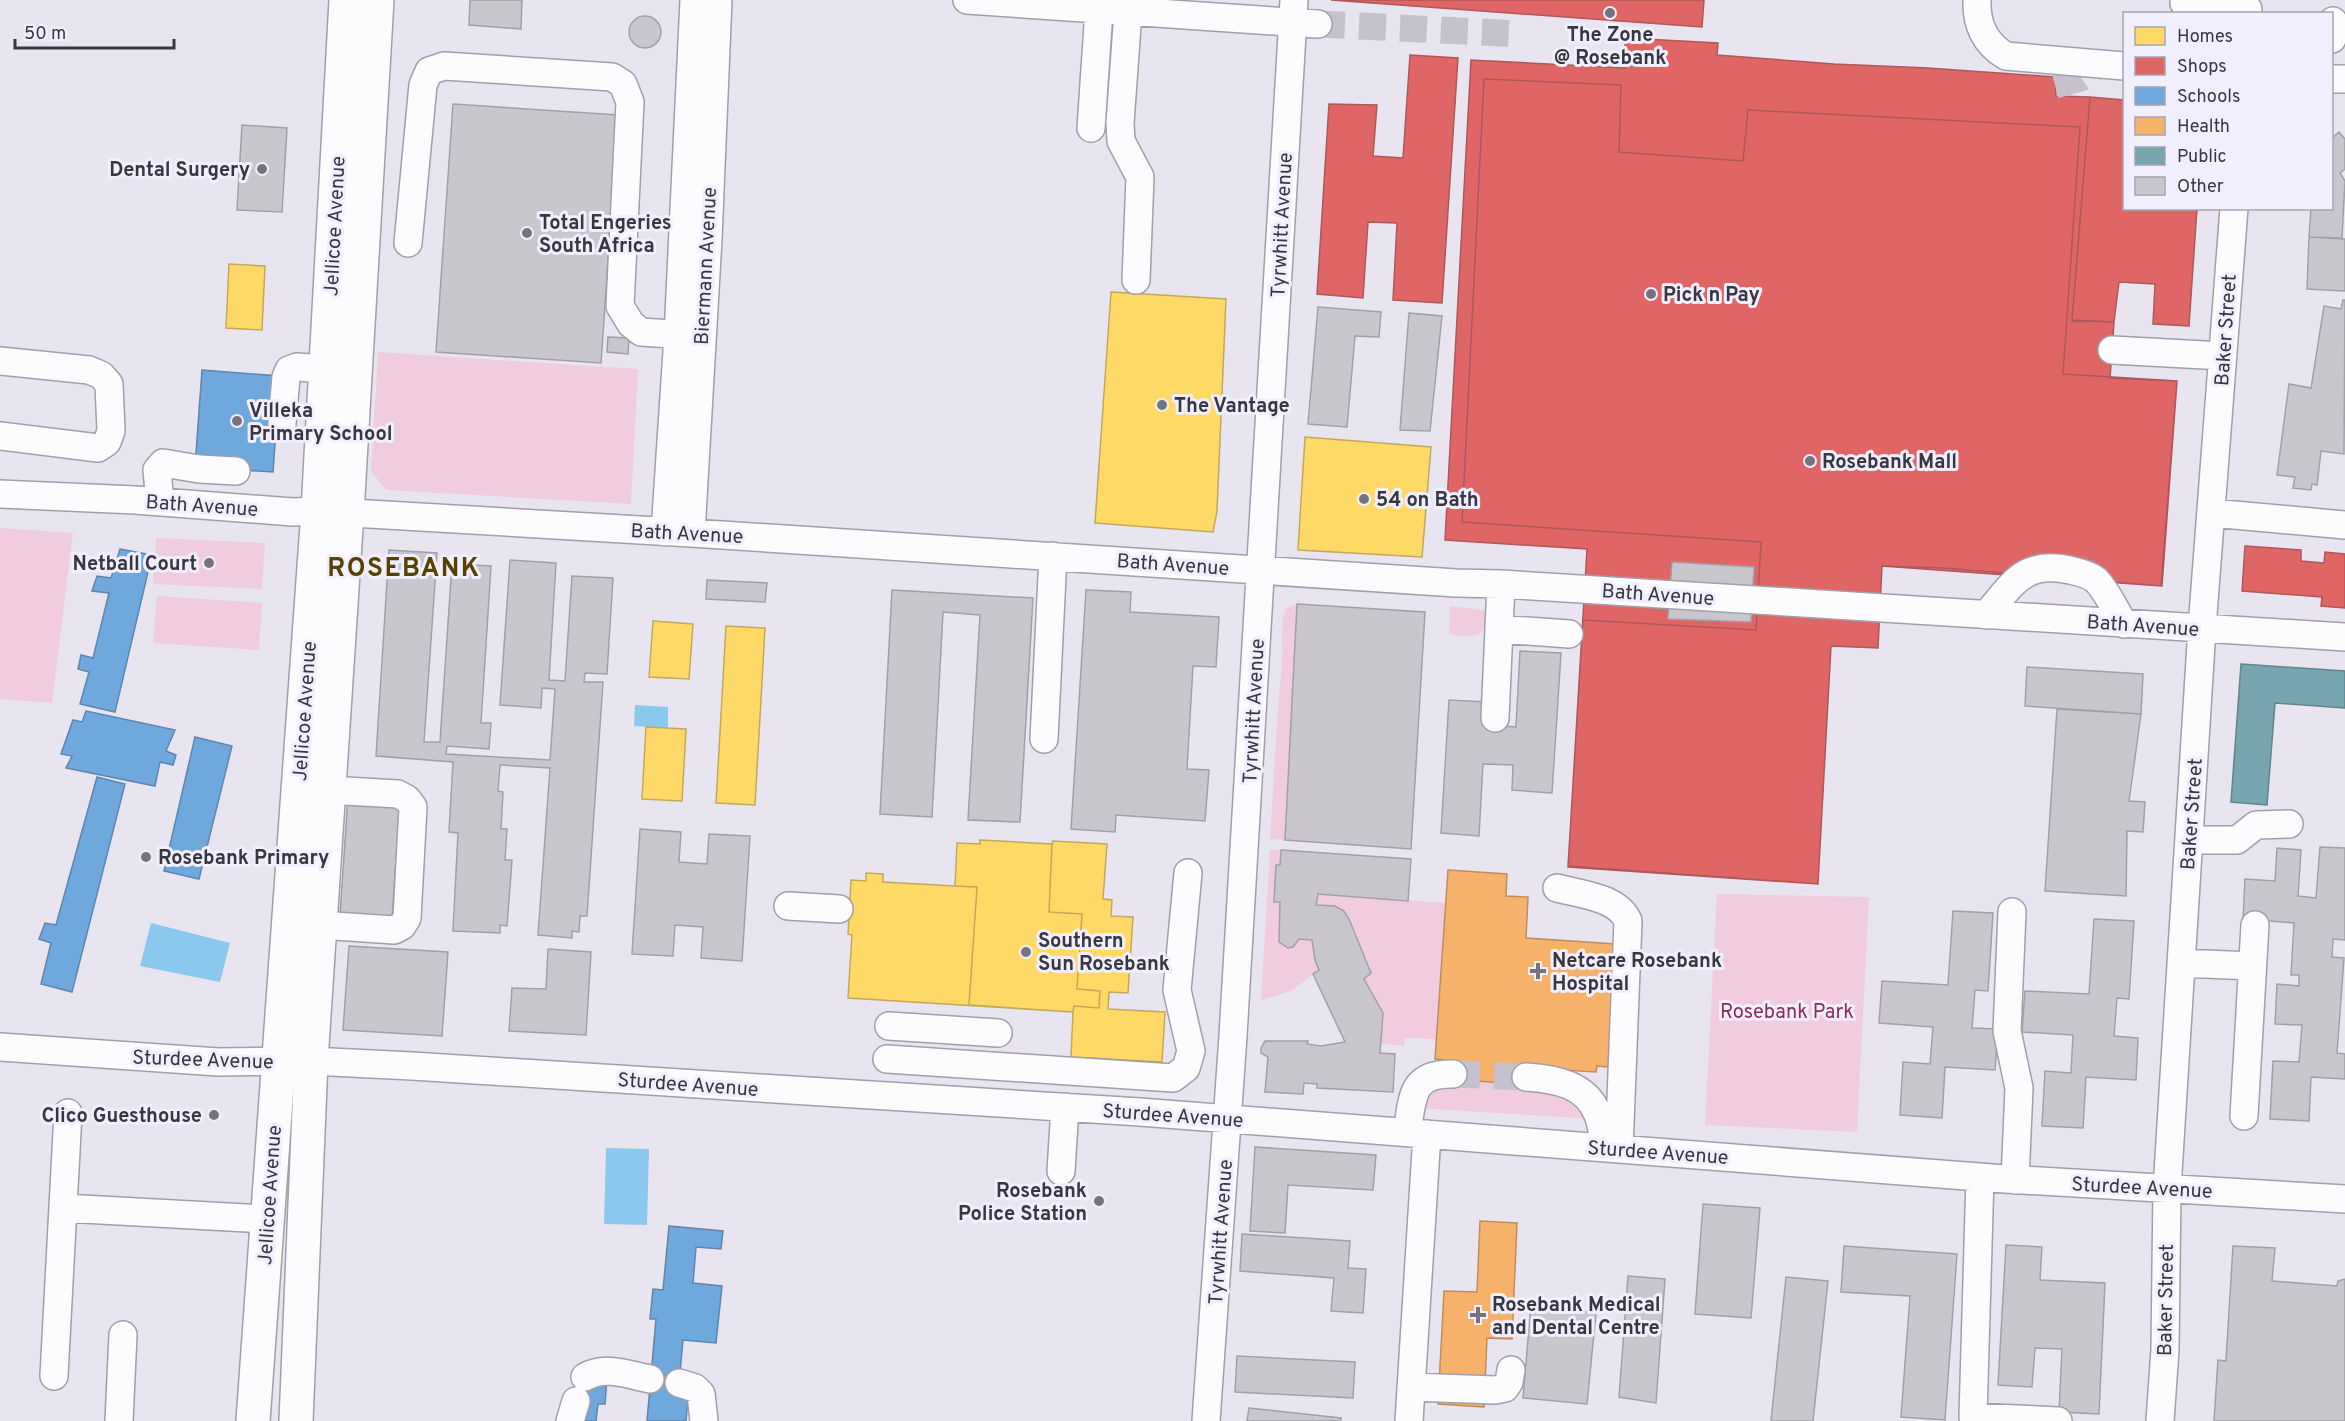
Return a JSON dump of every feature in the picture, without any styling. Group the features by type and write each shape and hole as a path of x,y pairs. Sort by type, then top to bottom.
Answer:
{"main road":[{"name":"Jellicoe Avenue","path":"296,1421 311,1061 328,790 333,512 326,369 346,0"},
{"name":"Jellicoe Avenue","path":"253,1421 278,1062 333,512 377,0"}],"street":[{"name":"Biermann Avenue","path":"694,0 695,238"},
{"name":"Biermann Avenue","path":"678,532 695,238 718,0"},
{"path":"967,0 1067,4 1128,12 1301,16"},
{"path":"1977,0 1980,22 1987,40 1996,50 2006,56 2123,66"},
{"path":"2184,3 2248,8"},
{"path":"1091,128 1099,10"},
{"path":"1128,12 1119,123 1121,141 1140,177 1136,280"},
{"name":"Tyrwhitt Avenue","path":"1206,1421 1301,16"},
{"path":"408,243 423,85 429,71 444,66 612,77 623,84 630,102 620,306 631,324 641,332 690,336"},
{"name":"Baker Street","path":"2160,1421 2165,1350 2167,1189 2202,628 2234,210"},
{"path":"2112,350 2223,356"},
{"path":"0,361 89,370 101,375 109,384 111,431 107,442 98,448 0,436"},
{"path":"282,424 286,377 289,370 297,367 326,369"},
{"path":"160,502 157,470 163,463 199,469 236,471"},
{"name":"Bath Avenue","path":"0,494 678,532 1456,583 2345,637"},
{"path":"2212,513 2345,525"},
{"path":"1044,739 1053,556"},
{"path":"1986,615 2020,576 2032,569 2060,568 2088,575 2096,580 2124,624"},
{"path":"1495,718 1501,584"},
{"path":"1499,628 1569,634"},
{"path":"320,924 394,930 402,926 406,918 413,807 399,794 328,790"},
{"path":"2189,840 2237,840 2256,825 2289,824"},
{"path":"887,1059 1173,1078 1186,1068 1191,1051 1190,1037 1178,990 1188,873"},
{"path":"1557,888 1610,904 1625,914 1628,921 1612,1148"},
{"path":"788,906 839,909"},
{"path":"2012,912 2007,1031 2019,1088 2015,1180"},
{"path":"2244,1116 2254,925"},
{"path":"2182,963 2252,966"},
{"path":"885,1096 890,1019 998,1033"},
{"name":"Sturdee Avenue","path":"0,1047 218,1062 311,1061 1065,1107 2015,1180 2345,1199"},
{"path":"1409,1421 1412,1387 1417,1133 1414,1094 1420,1083 1428,1076 1437,1073 1453,1074"},
{"path":"1526,1077 1558,1081 1580,1090 1598,1115 1612,1148"},
{"path":"1061,1171 1065,1107"},
{"path":"54,1376 68,1113"},
{"path":"1980,1177 1973,1418 2058,1421"},
{"path":"64,1208 267,1219"},
{"path":"119,1421 123,1335"},
{"path":"1412,1387 1495,1390 1504,1388 1509,1382 1511,1370"},
{"path":"577,1399 594,1371 611,1371 651,1379"},
{"path":"679,1383 695,1388 701,1394 704,1421"}],"green space":[{"path":"378,352 638,369 631,504 386,490 371,471"},
{"path":"0,528 73,533 52,703 0,699"},
{"name":"Netball Court","path":"156,538 265,543 262,589 153,584"},
{"name":"Netball Court","path":"157,596 262,603 259,650 153,643"},
{"path":"1297,604 1285,840 1270,839 1283,621 1286,608"},
{"path":"1450,606 1491,611 1483,632 1472,636 1449,634"},
{"path":"1270,850 1281,850 1280,865 1276,865 1274,901 1280,902 1279,942 1288,948 1293,947 1299,939 1312,940 1319,970 1291,991 1261,1000"},
{"path":"1318,894 1445,903 1436,1039 1405,1038 1404,1046 1380,1043 1383,1013 1364,979 1371,973 1349,919 1335,907 1316,905"},
{"name":"Rosebank Park","path":"1717,894 1869,897 1857,1132 1705,1125"},
{"path":"1454,1080 1525,1085 1558,1081 1593,1119 1416,1108 1420,1083"}],"water":[{"path":"635,705 668,707 668,728 634,726"},
{"path":"151,923 230,943 220,982 140,966"},
{"path":"606,1148 649,1149 647,1225 604,1224"}],"building: Homes":[{"path":"229,264 265,266 262,330 226,328"},
{"name":"The Vantage","path":"1111,292 1226,299 1217,511 1213,532 1095,523"},
{"name":"54 on Bath","path":"1305,437 1431,447 1422,557 1298,550"},
{"path":"653,621 693,624 689,679 649,677"},
{"path":"726,626 765,628 755,805 716,803"},
{"path":"646,727 686,729 682,801 642,799"},
{"name":"Southern Sun Rosebank","path":"980,840 1052,844 1049,912 1082,914 1077,989 1100,991 1099,1008 1074,1006 1073,1012 969,1005 977,887 955,886 957,843 980,844"},
{"path":"980,840 1107,844 1103,899 1112,900 1111,916 1133,917 1128,993 1109,992 1108,1009 1165,1012 1162,1062 1071,1057 1073,1012 848,998 852,935 848,934 851,880 866,881 866,873 883,874 883,882 955,886 957,843 980,844"}],"building: Shops":[{"name":"The Zone @ Rosebank","path":"1331,0 1704,0 1702,27"},
{"name":"Rosebank Mall","path":"1625,38 1718,43 1717,55 2055,77 2056,96 2090,97 2072,320 2114,322 2110,378 2177,381 2162,586 1944,568 1882,566 1878,648 1831,646 1818,884 1568,867 1587,549 1445,540 1471,60 1625,68"},
{"path":"1410,55 1458,58 1442,303 1393,300 1397,223 1368,222 1363,298 1317,294 1329,104 1377,105 1373,156 1403,158"},
{"name":"Rosebank Mall","path":"1484,79 1621,85 1619,152 1743,161 1748,110 2080,127 2063,374 2177,381 2161,586 1882,566 1878,648 1831,646 1818,884 1568,866 1583,620 1756,630 1761,542 1462,522"},
{"path":"2090,97 2123,100 2123,210 2197,210 2189,326 2153,324 2155,284 2119,282 2114,322 2072,321"},
{"path":"2245,546 2301,550 2301,561 2324,563 2325,552 2345,554 2345,608 2321,606 2322,597 2242,591"}],"building: Schools":[{"name":"Villeka Primary School","path":"202,370 280,376 273,472 195,467"},
{"path":"120,549 152,555 115,712 80,704 89,672 78,669 81,655 93,658 109,593 92,591 97,576 111,578"},
{"path":"86,711 175,730 166,751 176,755 173,765 160,762 155,786 66,768 72,756 61,754 73,720 82,722"},
{"path":"195,737 232,746 199,879 164,871"},
{"path":"97,777 125,784 72,992 41,984 51,943 39,939 45,923 56,925"},
{"path":"669,1226 723,1231 721,1249 696,1247 693,1283 722,1286 716,1343 683,1340 679,1383 689,1387 686,1421 647,1421 656,1319 650,1319 653,1289 663,1290"},
{"path":"579,1375 607,1378 605,1404 598,1404 596,1421 574,1421"}],"building: Health":[{"path":"1448,870 1507,874 1506,896 1528,897 1526,938 1616,944 1608,1067 1597,1066 1596,1072 1528,1068 1526,1085 1453,1079 1454,1061 1435,1059"},
{"name":"Rosebank Medical and Dental Centre","path":"1480,1221 1517,1223 1512,1339 1487,1338 1484,1407 1438,1404 1444,1291 1477,1292"}],"building: Public":[{"path":"2241,664 2345,671 2345,708 2275,703 2267,805 2231,802"}],"building: Other":[{"path":"470,0 522,0 521,29 469,25"},
{"path":"645,16 657,20 661,32 657,44 645,48 633,44 629,32 633,20"},
{"name":"Total Engeries South Africa","path":"453,104 618,115 601,363 436,352"},
{"name":"Dental Surgery","path":"242,125 287,128 282,212 237,210"},
{"path":"2339,132 2345,139 2345,169 2340,173 2345,181 2342,238 2309,237 2311,210 2333,210 2333,137"},
{"path":"2309,237 2345,239 2345,291 2307,289"},
{"path":"2343,300 2345,300 2344,454 2321,451 2317,485 2312,484 2311,490 2293,488 2295,477 2277,475 2289,384 2311,388 2324,306 2341,309"},
{"path":"1318,307 1381,312 1379,337 1355,336 1347,427 1308,424"},
{"path":"1409,313 1442,316 1430,431 1400,430"},
{"path":"608,337 629,338 628,354 607,352"},
{"path":"389,550 437,553 424,742 440,742 452,564 491,566 481,723 491,723 489,749 447,746 446,754 550,760 555,689 542,688 541,708 500,705 510,560 556,563 549,680 565,681 572,576 613,578 607,674 585,673 584,682 603,682 587,916 580,916 579,932 572,931 572,938 538,935 550,768 500,765 498,791 503,792 501,829 507,829 505,860 512,860 507,926 500,925 500,933 453,931 458,833 449,832 453,762 376,756"},
{"path":"1672,562 1754,567 1751,622 1668,619"},
{"path":"707,580 767,583 765,602 706,599"},
{"path":"892,590 1033,598 1020,822 968,820 980,615 943,612 932,817 880,814"},
{"path":"1086,590 1131,592 1130,612 1219,617 1216,667 1193,666 1187,769 1209,770 1205,821 1116,815 1115,832 1071,829"},
{"path":"1297,604 1425,612 1411,849 1285,840"},
{"path":"1520,651 1561,653 1552,793 1512,790 1513,765 1483,764 1479,836 1441,833 1449,700 1487,702 1486,725 1516,727"},
{"path":"2027,667 2143,674 2141,714 2025,706"},
{"path":"2057,709 2141,714 2129,801 2145,802 2143,832 2127,831 2126,896 2045,891"},
{"path":"348,797 400,800 392,918 340,915"},
{"path":"640,829 681,832 679,862 707,864 709,834 750,836 742,961 701,958 703,927 675,925 673,956 632,954"},
{"path":"2320,847 2345,848 2345,940 2333,939 2332,957 2344,958 2337,1053 2345,1054 2345,1079 2311,1077 2309,1121 2270,1119 2273,1061 2299,1062 2302,1025 2275,1024 2277,984 2299,986 2299,975 2291,975 2294,923 2243,919 2245,879 2275,881 2277,848 2301,850 2298,896 2316,898"},
{"path":"1281,850 1411,859 1408,901 1318,894 1316,905 1335,906 1344,911 1349,919 1371,973 1364,979 1383,1013 1380,1053 1395,1054 1393,1092 1317,1088 1317,1084 1304,1083 1303,1094 1265,1092 1268,1057 1261,1053 1261,1048 1265,1041 1308,1041 1307,1044 1321,1046 1345,1042 1313,974 1319,970 1312,940 1299,939 1293,947 1288,948 1279,942 1280,902 1274,902 1276,865 1280,865"},
{"path":"1953,911 1993,913 1988,991 1975,990 1972,1028 1998,1029 1995,1070 1945,1067 1942,1118 1900,1115 1903,1062 1930,1064 1933,1027 1879,1023 1882,981 1948,985"},
{"path":"2094,919 2134,921 2129,999 2117,998 2114,1036 2138,1038 2136,1080 2086,1077 2083,1128 2042,1126 2045,1071 2071,1073 2073,1035 2022,1032 2025,991 2089,994"},
{"path":"349,946 448,952 442,1036 343,1030"},
{"path":"548,949 591,952 586,1035 509,1031 512,988 546,989"},
{"path":"1255,1147 1376,1155 1373,1190 1288,1185 1285,1233 1250,1231"},
{"path":"1703,1204 1760,1208 1751,1318 1695,1314"},
{"path":"1242,1234 1350,1241 1348,1268 1366,1269 1363,1313 1331,1311 1334,1278 1240,1271"},
{"path":"2006,1245 2042,1247 2040,1280 2105,1283 2099,1414 2059,1412 2062,1349 2035,1348 2032,1387 1998,1385"},
{"path":"1844,1246 1957,1254 1945,1420 1901,1417 1910,1296 1841,1292"},
{"path":"2233,1246 2275,1248 2272,1281 2337,1286 2338,1281 2345,1279 2345,1421 2214,1421 2218,1360 2226,1361"},
{"path":"1628,1276 1665,1279 1656,1403 1619,1397"},
{"path":"1786,1277 1828,1281 1813,1421 1771,1421"},
{"path":"1531,1304 1596,1313 1587,1404 1523,1398"},
{"path":"1237,1356 1355,1362 1353,1398 1235,1392"},
{"path":"1249,1408 1341,1418 1341,1421 1247,1421"}],"tunnel":[{"path":"1318,24 1521,34"},
{"path":"2055,85 2081,78 2100,64"},
{"path":"1453,1074 1526,1077"}],"place":[{"name":"The Zone @ Rosebank","path":"1610,13"},
{"name":"Dental Surgery","path":"262,169"},
{"name":"Total Engeries South Africa","path":"527,233"},
{"name":"Pick n Pay","path":"1651,294"},
{"name":"The Vantage","path":"1162,405"},
{"name":"Villeka Primary School","path":"237,421"},
{"name":"Rosebank Mall","path":"1810,461"},
{"name":"54 on Bath","path":"1364,499"},
{"name":"Netball Court","path":"209,563"},
{"name":"Rosebank Primary","path":"146,857"},
{"name":"Southern Sun Rosebank","path":"1026,952"},
{"name":"Netcare Rosebank Hospital","path":"1538,971"},
{"name":"Clico Guesthouse","path":"214,1115"},
{"name":"Rosebank Police Station","path":"1099,1201"},
{"name":"Rosebank Medical and Dental Centre","path":"1478,1315"}],"district":[{"name":"ROSEBANK","path":"404,567"}]}
